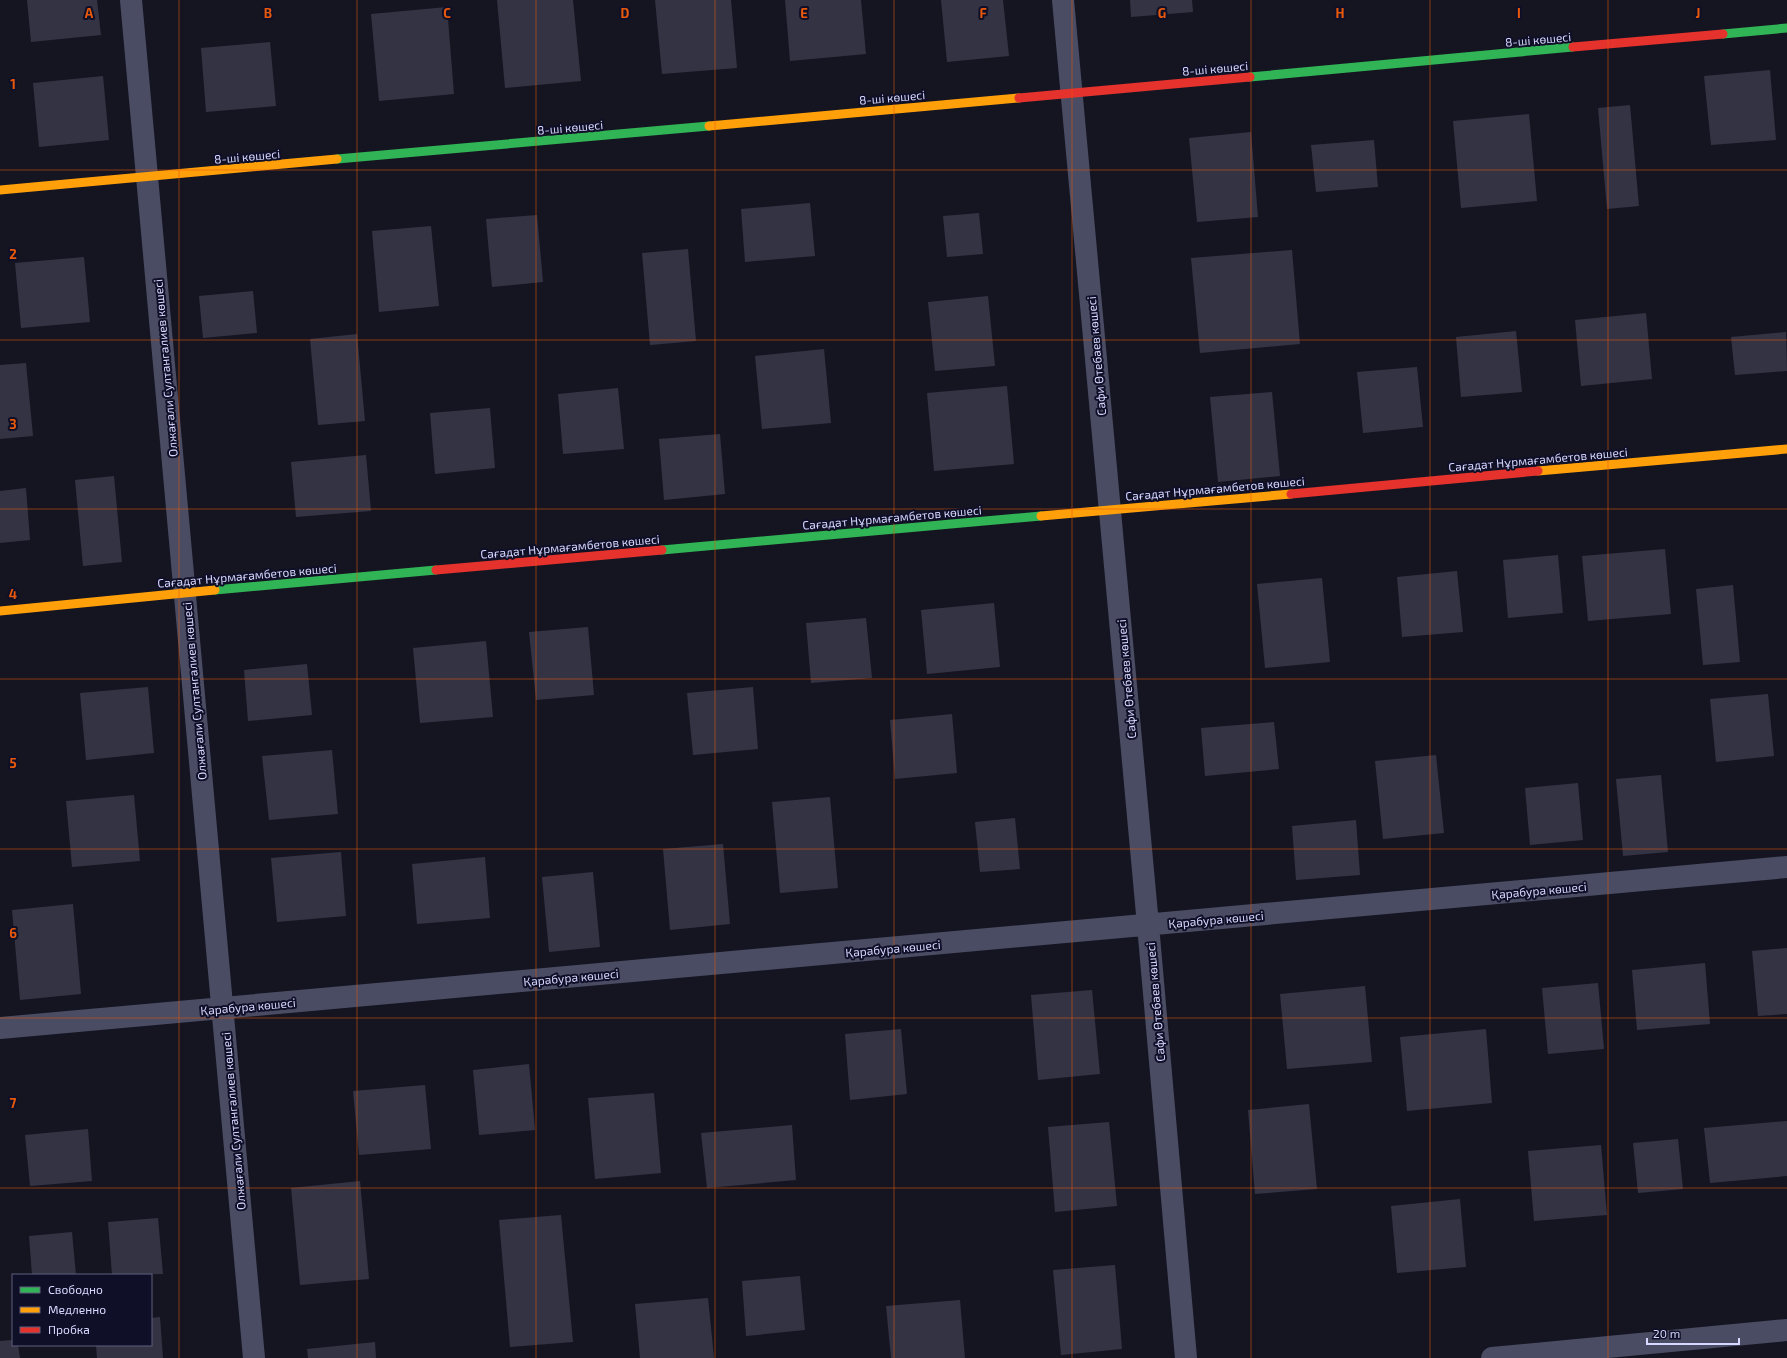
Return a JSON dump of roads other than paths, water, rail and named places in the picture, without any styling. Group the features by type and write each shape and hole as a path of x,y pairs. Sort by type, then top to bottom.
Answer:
{"street":[{"name":"Олжағали Султангалиев көшесі","path":"131,0 254,1358"},
{"name":"Сафи Өтебаев көшесі","path":"1063,0 1148,925 1186,1358"},
{"name":"8-шi көшесi","path":"0,190 1787,28"},
{"name":"Сағадат Нұрмағамбетов көшесі","path":"0,611 1110,509 1787,449"},
{"name":"Қарабура көшесі","path":"0,1028 1787,867"},
{"path":"1492,1358 1787,1330"}]}
